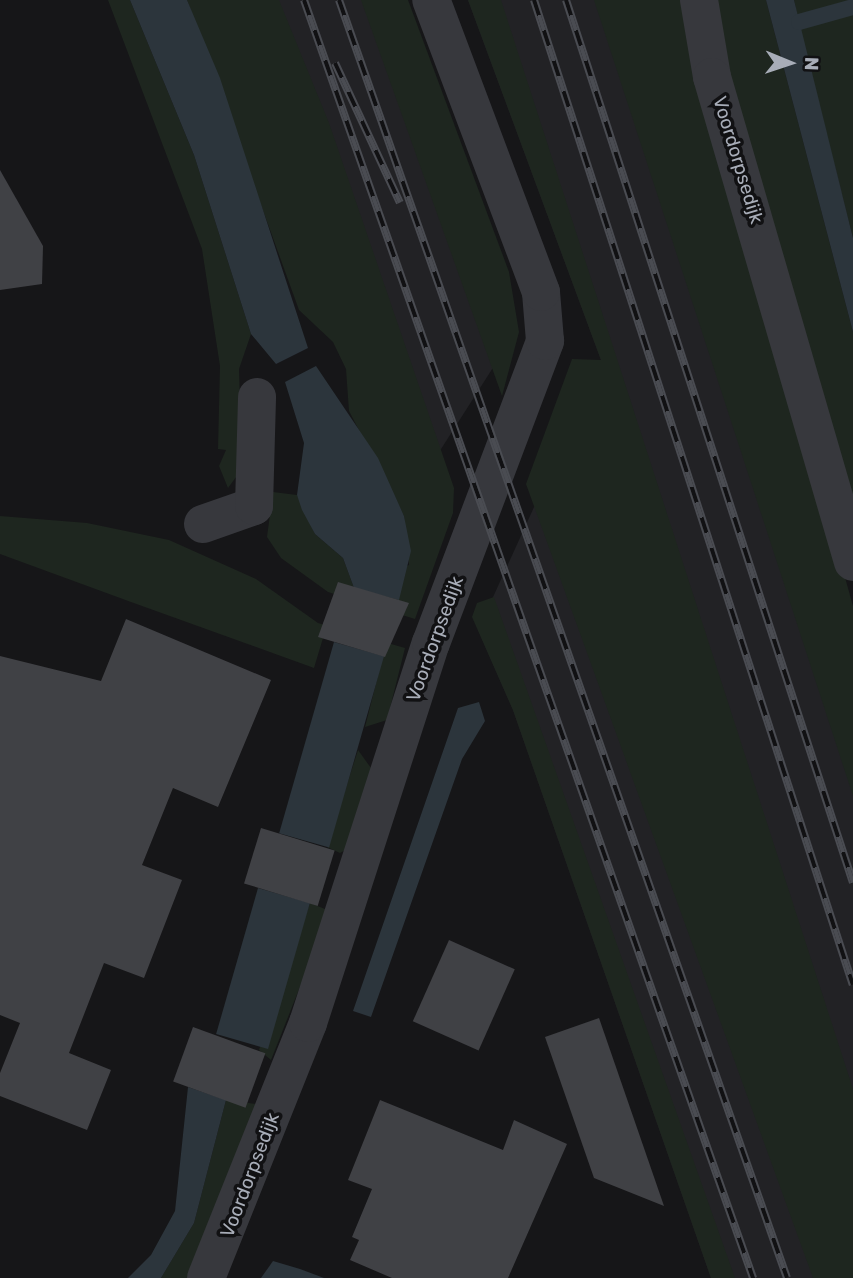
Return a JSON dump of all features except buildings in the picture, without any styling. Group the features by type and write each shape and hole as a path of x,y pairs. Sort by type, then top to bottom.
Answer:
{"street":[{"name":"Voordorpsedijk","path":"206,1278 308,1023 431,643 545,341 541,292 430,0"},
{"name":"Voordorpsedijk","path":"699,0 712,77 853,562"},
{"path":"203,524 254,506 257,397"}],"shaded area":[{"path":"108,0 130,0 194,155 251,334 239,369 242,469 228,488 219,466 226,450 218,449 220,366 202,249"},
{"path":"130,0 187,0 220,78 308,348 276,364 251,334 194,155"},
{"path":"187,0 279,0 329,123 454,488 453,513 415,619 328,592 281,558 267,537 273,492 297,495 315,534 343,558 354,588 409,565 404,516 349,411 346,369 333,342 299,310"},
{"path":"224,0 376,0 503,352 427,471"},
{"path":"361,0 408,0 509,272 519,332 502,396"},
{"path":"468,0 668,0 853,645 853,1278 711,1278 513,710 478,630 601,360"},
{"path":"468,0 501,0 853,1089 853,1278 813,1278 526,484 572,359 601,360"},
{"path":"594,0 683,0 853,606 853,796"},
{"path":"716,0 766,0 853,332 853,504 723,51"},
{"path":"766,0 794,0 853,238 853,332"},
{"path":"794,0 853,0 853,238 803,41"},
{"path":"316,366 378,458 404,516 411,551 399,600 354,588 343,558 315,534 302,510 297,495 304,443 285,382"},
{"path":"0,516 87,523 169,540 256,579 318,623 405,648 387,720 365,727 383,656 323,638 314,668 131,602 0,554"},
{"path":"494,597 735,1278 711,1278 513,710 472,617 477,603"},
{"path":"334,642 384,656 329,848 279,833"},
{"path":"479,702 485,721 462,759 371,1017 353,1011 458,708"},
{"path":"358,750 371,768 351,847 340,853 327,847"},
{"path":"258,888 310,903 268,1049 216,1034"},
{"path":"310,903 330,911 271,1060 259,1050"},
{"path":"188,1087 226,1100 194,1223 161,1278 128,1278 151,1255 175,1211"},
{"path":"226,1100 256,1104 192,1278 161,1278 194,1223"},
{"path":"273,1261 300,1269 324,1278 261,1278"}],"waterway":[{"path":"799,22 853,7"}],"railway":[{"path":"304,0 753,1278"},
{"path":"339,0 787,1278"},
{"path":"534,0 853,985"},
{"path":"566,0 853,883"},
{"path":"335,63 400,203"}]}
